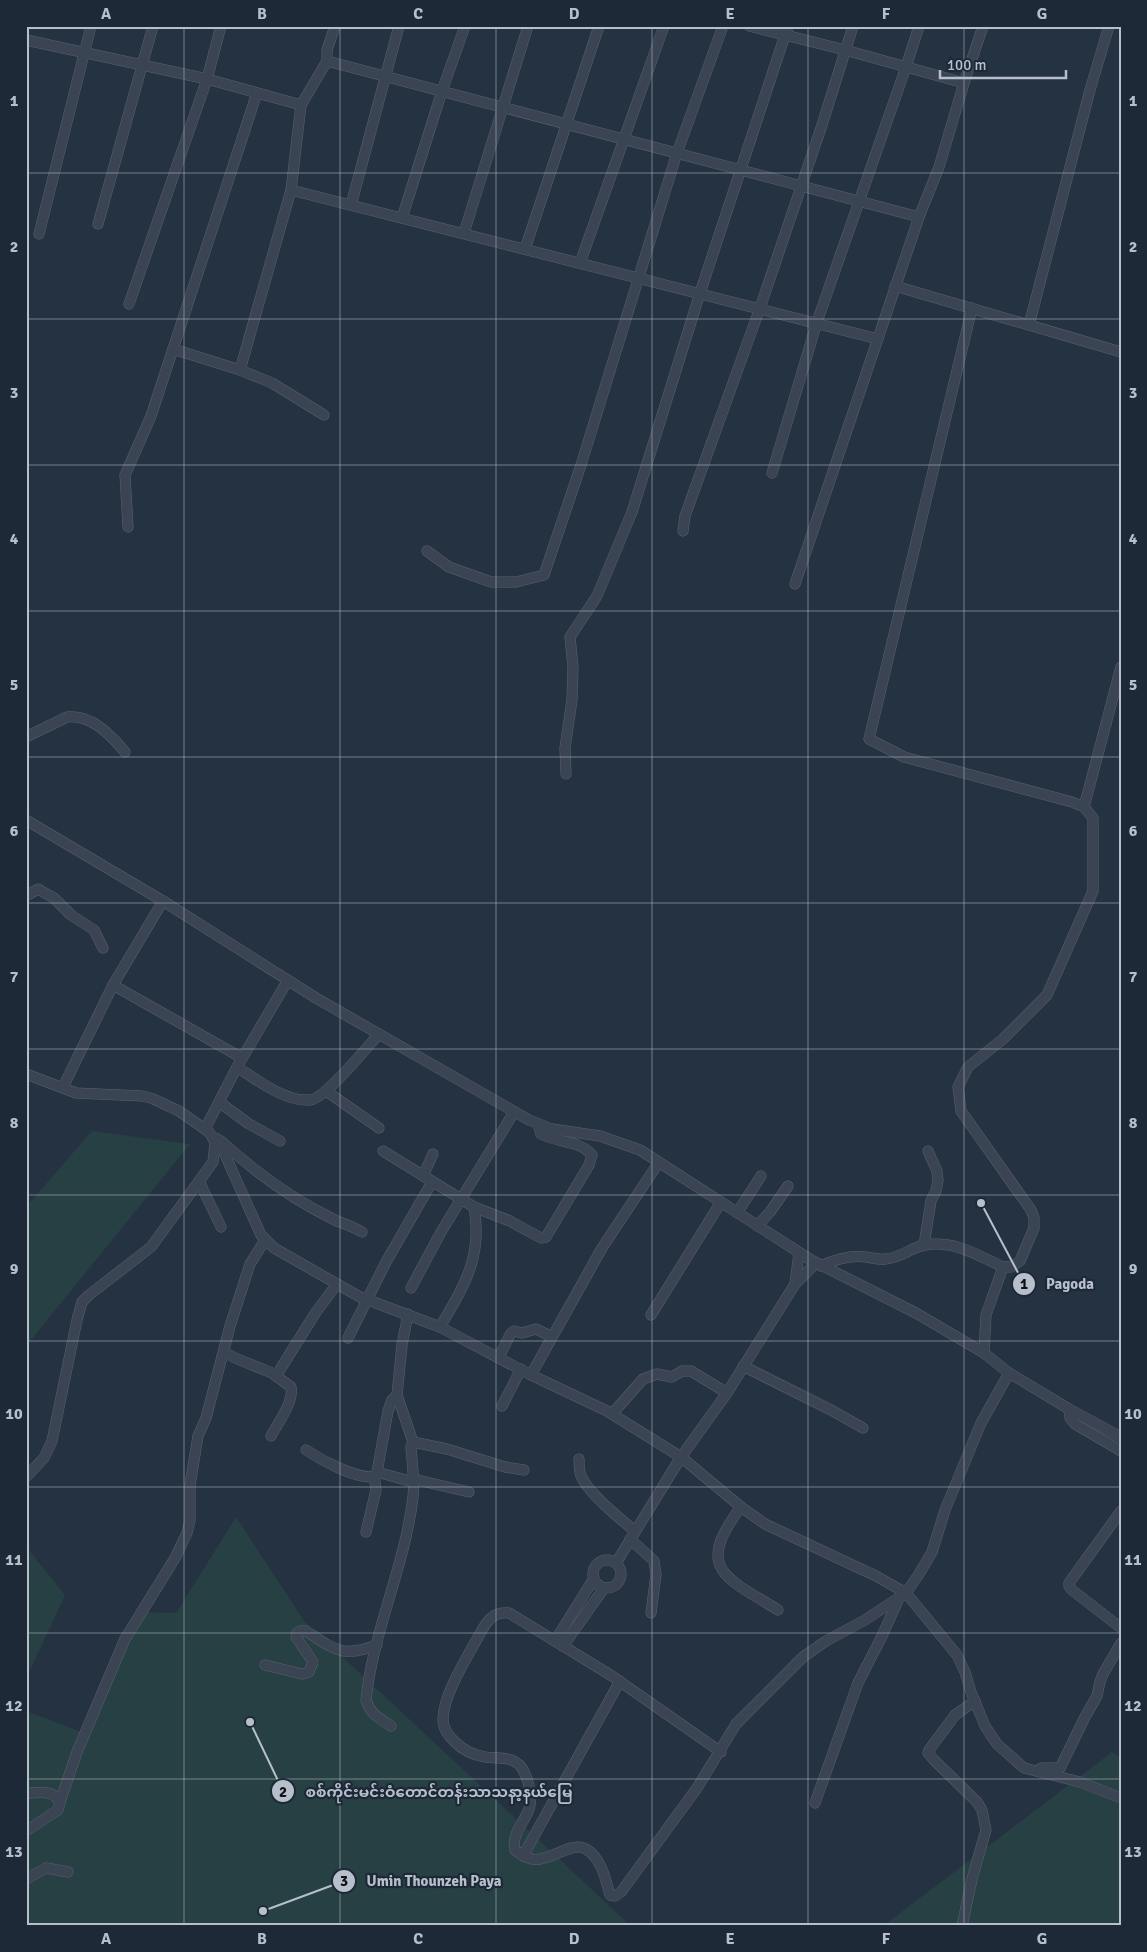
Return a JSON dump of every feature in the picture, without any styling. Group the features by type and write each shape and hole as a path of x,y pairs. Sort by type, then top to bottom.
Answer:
{"street":[{"path":"38,234 91,26"},
{"path":"98,224 154,26"},
{"path":"129,304 206,79 221,26"},
{"path":"240,370 291,190 301,105 328,61 327,50 335,26"},
{"path":"350,205 400,26"},
{"path":"402,218 442,91 465,26"},
{"path":"464,234 528,26"},
{"path":"524,249 599,26"},
{"path":"580,263 664,26"},
{"path":"427,551 449,567 492,582 516,582 544,575 581,465 677,153 723,26"},
{"path":"749,26 786,31 845,50 964,83"},
{"path":"683,531 685,516 760,308 853,26"},
{"path":"772,473 817,322 919,26"},
{"path":"795,584 919,217 939,167 983,26"},
{"path":"1029,325 1090,90 1109,26"},
{"path":"566,774 565,748 573,667 570,636 598,596 632,512 700,293 786,31"},
{"path":"26,40 206,79 301,105"},
{"path":"328,61 919,217"},
{"path":"128,527 125,476 152,416 257,93"},
{"path":"291,190 878,339"},
{"path":"896,286 1121,352"},
{"path":"616,1563 681,1456 727,1393 795,1284 819,1265 834,1260 857,1256 880,1260 890,1259 904,1255 924,1245 940,1244 961,1247 1003,1266 1011,1267 1020,1261 1034,1228 1034,1218 1031,1210 961,1111 958,1087 968,1067 1003,1039 1047,995 1093,891 1093,818 1084,807 1072,802 904,757 869,739 972,308"},
{"path":"173,349 240,370 272,383 324,415"},
{"path":"1084,807 1121,667"},
{"path":"26,737 67,717 74,716 84,718 100,727 125,752"},
{"path":"26,820 163,901 288,980 514,1112 552,1129 600,1136 640,1150 819,1265 916,1313 984,1354 1009,1373 1069,1409 1121,1436"},
{"path":"26,896 38,889 54,898 72,915 94,930 103,948"},
{"path":"63,1087 113,985 163,901"},
{"path":"26,1477 44,1458 52,1441 82,1302 151,1247 212,1162 214,1152 212,1135 219,1102 288,980"},
{"path":"113,985 240,1063 282,1094 300,1099 312,1100 326,1091 379,1034"},
{"path":"26,1074 76,1093 142,1096 151,1098 179,1111 212,1135 251,1169 278,1187 333,1219 362,1232"},
{"path":"326,1091 379,1128"},
{"path":"219,1102 249,1124 280,1141"},
{"path":"411,1288 461,1199 514,1112"},
{"path":"383,1151 474,1207 510,1221 542,1238 546,1237 589,1164 592,1154 581,1145 548,1138 542,1134 538,1124"},
{"path":"212,1135 265,1240 274,1248 366,1300 440,1327 531,1375 612,1414 681,1456 741,1507 773,1528 871,1574 903,1594 957,1655 965,1672 974,1702 985,1726 997,1744 1024,1768 1080,1782 1121,1798"},
{"path":"924,1245 931,1201 938,1180 937,1171 928,1151"},
{"path":"348,1338 428,1179 434,1154"},
{"path":"531,1375 602,1248 659,1162"},
{"path":"737,1213 761,1176"},
{"path":"199,1181 221,1227"},
{"path":"757,1226 770,1212 788,1186"},
{"path":"651,1315 721,1202"},
{"path":"440,1327 472,1266 476,1248 474,1207"},
{"path":"26,1831 58,1810 77,1752 125,1639 187,1533 190,1520 190,1485 194,1450 206,1418 230,1326 250,1264 265,1240"},
{"path":"795,1284 799,1253"},
{"path":"984,1354 986,1315 1003,1266"},
{"path":"276,1376 316,1312 337,1284"},
{"path":"391,1726 373,1714 368,1708 366,1700 377,1645 409,1522 413,1494 411,1447 413,1442 397,1395 402,1345 408,1314"},
{"path":"499,1357 511,1333 514,1331 522,1333 536,1329 552,1337"},
{"path":"224,1352 276,1376 291,1387 290,1400 271,1436"},
{"path":"743,1366 863,1428"},
{"path":"502,1406 521,1369"},
{"path":"612,1414 643,1379 657,1374 672,1377 687,1370 699,1375 727,1393"},
{"path":"815,1803 858,1683 903,1594 919,1574 932,1552 945,1510 981,1424 1009,1373"},
{"path":"366,1532 376,1490 375,1474 388,1411 392,1400 397,1395"},
{"path":"1069,1409 1070,1418 1075,1424 1121,1451"},
{"path":"413,1442 447,1449 505,1467 524,1470"},
{"path":"306,1450 352,1472 369,1477 375,1474 469,1492"},
{"path":"578,1459 581,1477 590,1489 623,1522 654,1561 656,1574 651,1613"},
{"path":"741,1507 721,1538 718,1552 719,1566 731,1581 778,1610"},
{"path":"1121,1511 1069,1583 1072,1590 1121,1628"},
{"path":"559,1644 604,1588 616,1585 620,1580 621,1574 616,1563 610,1560 598,1562 592,1573 593,1580 597,1585 604,1588"},
{"path":"559,1644 593,1580"},
{"path":"721,1752 620,1681 509,1613 495,1614 487,1620 458,1674 446,1702 443,1719 445,1731 456,1744 467,1751 486,1757 511,1760 518,1763 524,1771 530,1797 530,1808 513,1842 515,1850 530,1859 540,1859 573,1846 586,1849 601,1867 610,1895 615,1896 621,1892 697,1788 721,1752 736,1724 803,1657 826,1641 865,1620 903,1594"},
{"path":"264,1665 302,1674 309,1672 313,1662 296,1637 300,1631 306,1632 340,1651 357,1651 377,1645"},
{"path":"1024,1768 1060,1768 1097,1696 1100,1682 1121,1643"},
{"path":"523,1856 620,1681"},
{"path":"962,1926 972,1879 982,1848 986,1823 977,1802 928,1753 955,1715 974,1702"},
{"path":"26,1793 51,1793 56,1795 60,1802"},
{"path":"26,1889 26,1881 46,1868 68,1872"}],"green space":[{"path":"92,1131 190,1144 26,1346 26,1207"},
{"path":"236,1517 305,1622 631,1926 26,1926 26,1711 82,1732 142,1612 176,1613"},
{"path":"26,1549 65,1595 26,1679"},
{"path":"1112,1752 1121,1758 1121,1926 883,1926"}],"place":[{"name":"Pagoda","path":"981,1203"},
{"name":"စစ်ကိုင်းမင်းဝံတောင်တန်းသာသနာ့နယ်မြေ","path":"250,1722"},
{"name":"Umin Thounzeh Paya","path":"263,1911"}]}
